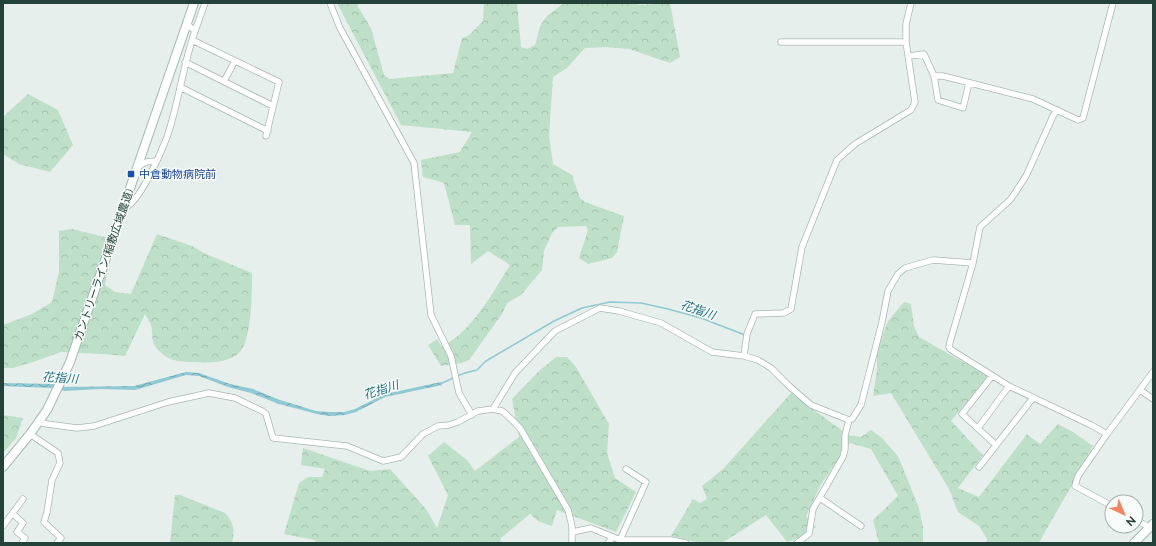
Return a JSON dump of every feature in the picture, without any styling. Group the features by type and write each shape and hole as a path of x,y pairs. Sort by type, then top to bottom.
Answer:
{"street":[{"name":"カントリーライン(稲敷広域農道)","path":"3,467 39,422 54,396 70,362 194,3"},
{"path":"124,208 130,206 137,198 152,170 166,137 180,87 185,62 205,3"},
{"path":"330,3 340,28 414,163 431,315 451,356 459,393 472,414"},
{"path":"744,356 747,334 755,314 784,313 790,309 802,247 837,160 856,144 911,110 916,102 906,42 906,24 911,3"},
{"path":"934,76 943,76 1033,99 1078,120 1083,118 1113,3"},
{"path":"187,24 195,31"},
{"path":"180,87 267,133 279,82 192,40"},
{"path":"781,42 906,42"},
{"path":"909,56 924,54 934,76 938,100 963,108 969,83"},
{"path":"224,81 235,61"},
{"path":"185,62 274,106"},
{"path":"1057,110 1026,176 1016,193 980,227 973,263 949,347 1009,386 1092,424 1107,434"},
{"path":"137,167 146,162 156,161"},
{"path":"798,543 809,534 811,514 843,457 845,449 845,435 849,420 852,419 862,405 888,291 898,274 905,268 933,260 973,263"},
{"path":"492,409 515,373 555,331 600,308 619,310 661,324 712,352 744,356 758,360 771,368 811,405 849,420"},
{"path":"1104,502 1075,486 1078,476 1153,372"},
{"path":"992,376 962,414 996,445"},
{"path":"978,428 1009,386"},
{"path":"1140,390 1153,400"},
{"path":"39,422 77,428 94,426 168,402 209,393 234,398 262,411 266,414 273,438 348,446 383,461 401,457 423,434 438,426 458,422 472,414 485,410 492,409 502,411 520,428 568,510 573,532 572,543"},
{"path":"979,467 1033,398"},
{"path":"30,434 58,453 60,463 52,480 44,522 62,538 57,543"},
{"path":"620,540 646,482 626,469"},
{"path":"820,498 861,526"},
{"path":"3,526 23,500"},
{"path":"12,514 24,523 17,532 25,538 22,543"},
{"path":"1134,543 1151,526"},
{"path":"573,532 591,528 620,540 643,542 671,540 686,543"},
{"path":"608,543 613,536"}],"green space":[{"path":"337,3 358,3 358,7 371,28 384,75 389,79 453,73 462,38 468,36 483,21 484,3 517,3 521,47 527,49 535,45 540,26 547,16 564,3 630,3 641,5 670,3 680,57 670,63 629,49 606,47 585,48 567,68 553,77 549,136 553,164 572,175 580,198 585,202 624,216 617,252 612,258 588,264 579,258 588,230 586,226 558,227 552,233 544,251 542,270 521,295 507,303 502,314 469,360 461,363 441,366 428,345 437,339 442,347 463,331 473,321 489,299 510,265 488,251 471,264 470,225 455,225 444,183 423,177 421,160 460,152 472,132 401,125"},
{"path":"28,94 58,110 73,145 50,172 19,164 3,154 3,117"},
{"path":"72,229 113,239 105,285 115,292 131,294 157,234 192,246 206,254 252,273 249,327 247,338 239,353 229,359 218,362 189,362 168,358 155,346 151,325 145,314 125,356 61,352 13,368 3,368 3,325 32,314 52,302 59,272 59,231"},
{"path":"904,302 911,304 914,326 919,337 988,376 951,421 983,455 958,488 979,497 1027,434 1040,444 1058,424 1073,432 1093,446 1039,543 986,543 987,539 979,526 958,512 949,489 891,393 873,396 877,370 877,350 888,321"},
{"path":"556,357 567,357 576,367 609,424 607,453 615,478 636,492 616,532 557,510 552,526 538,521 530,514 501,538 500,543 315,543 315,540 284,534 299,483 308,477 322,477 325,469 301,465 303,448 370,471 390,469 426,509 437,528 448,495 428,456 444,442 467,460 475,471 519,437 512,399 538,372"},
{"path":"791,393 848,435 861,437 871,430 882,438 898,456 919,508 923,527 923,543 879,543 873,520 898,496 871,449 850,443 821,484 806,516 816,527 799,538 787,542 766,515 722,543 700,543 671,536 693,499 700,503 707,499 702,486 724,468"},
{"path":"3,415 23,418 16,438 3,453"},
{"path":"175,495 180,495 225,513 233,527 232,543 170,543"}],"water":[{"name":"花指川","path":"186,372 199,373 230,384 253,389 280,400 316,411 329,412 344,412 355,409 385,394 441,382 442,385 385,397 356,412 345,415 329,416 279,404 199,376 186,375 135,390 100,389 65,391 52,388 3,386 3,383 52,384 65,387 134,386"}],"waterway":[{"name":"花指川","path":"457,376 477,370 486,361 554,321 582,308 610,302 641,303 668,309 701,318 745,335"},
{"name":"花指川","path":"440,384 453,378"}],"place":[{"name":"中倉動物病院前","path":"131,174"}]}
